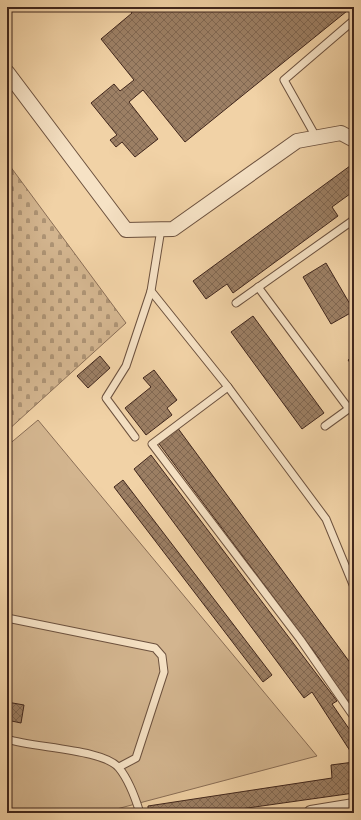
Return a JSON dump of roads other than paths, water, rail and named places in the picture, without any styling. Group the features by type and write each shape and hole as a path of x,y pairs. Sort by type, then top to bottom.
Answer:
{"street":[{"path":"7,72 126,230 173,228 297,141 341,132 354,140"},
{"path":"310,813 354,806"}],"lane":[{"path":"316,137 284,80 354,20"},
{"path":"236,302 353,221"},
{"path":"135,437 106,398 126,366 151,291 161,229"},
{"path":"258,287 352,407 325,426"},
{"path":"151,291 228,387 326,519 354,587"},
{"path":"228,387 152,444 300,639 354,717"},
{"path":"7,618 155,648 162,656 164,672 136,758 119,767"},
{"path":"7,739 103,757 119,767 135,799 140,813"}]}
